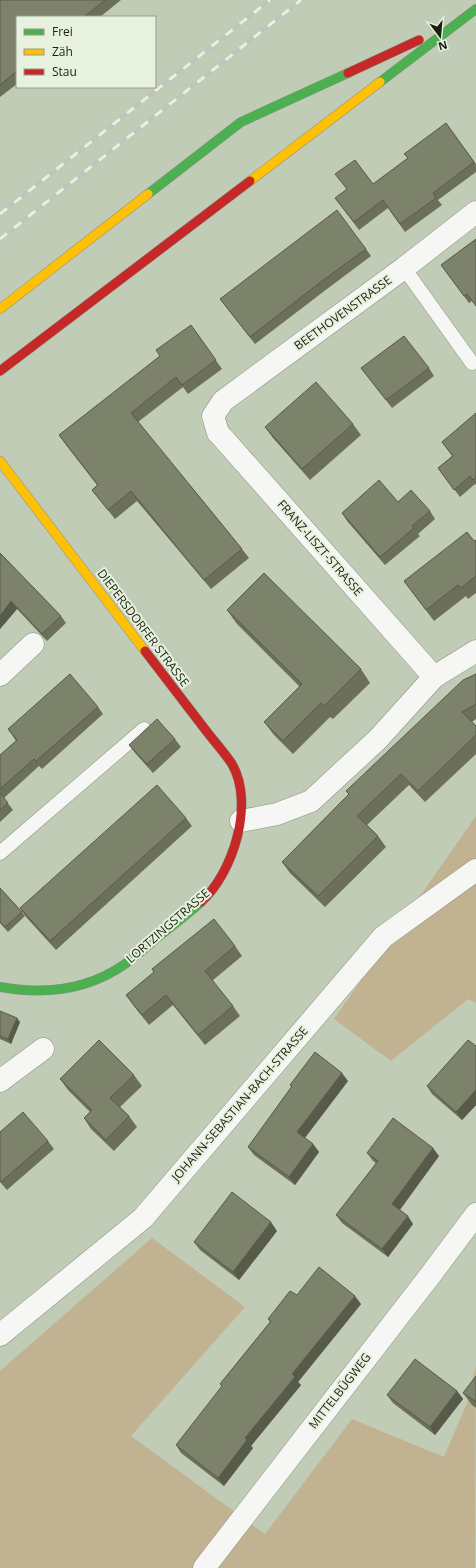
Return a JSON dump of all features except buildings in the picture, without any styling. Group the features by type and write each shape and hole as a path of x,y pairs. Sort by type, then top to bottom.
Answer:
{"main road":[{"path":"0,371 476,9"},
{"path":"0,309 241,122 456,23"},
{"name":"DIEPERSDORFER STRASSE","path":"0,461 232,765 242,803 241,821"},
{"name":"LORTZINGSTRASSE","path":"0,987 31,991 58,991 83,986 120,968 208,896 224,870 233,849 241,821"}],"street":[{"name":"BEETHOVENSTRASSE","path":"213,416 223,401 404,268 476,212"},
{"name":"FRANZ-LISZT-STRASSE","path":"213,416 218,433 434,677"},
{"path":"0,675 33,644"},
{"path":"241,821 277,814 311,801 378,739 434,677 476,652"},
{"name":"JOHANN-SEBASTIAN-BACH-STRASSE","path":"0,1335 143,1218 383,937 476,870"},
{"path":"0,1081 43,1049"},
{"name":"MITTELBÜGWEG","path":"204,1568 476,1214"}],"lane":[{"path":"404,268 472,363"},
{"path":"0,853 144,729"}],"shaded area":[{"path":"476,816 476,1003 468,999 391,1061 334,1019"},
{"path":"152,1238 245,1307 131,1436 265,1534 352,1419 444,1457 467,1403 476,1365 475,1568 0,1568 0,1371"}],"railway":[{"path":"0,214 270,0"},
{"path":"0,239 301,0"}],"traffic: fast":[{"path":"380,82 476,9"},
{"path":"148,194 241,122 348,73"},
{"path":"0,987 49,990 81,985 96,980 125,964 201,902"}],"traffic: slow":[{"path":"250,181 380,82"},
{"path":"0,309 148,194"},
{"path":"0,461 145,651"}],"traffic: jam":[{"path":"348,73 419,40"},
{"path":"0,371 250,181"},
{"path":"145,651 232,764 239,780 241,818 237,837 223,874 201,902"}]}
